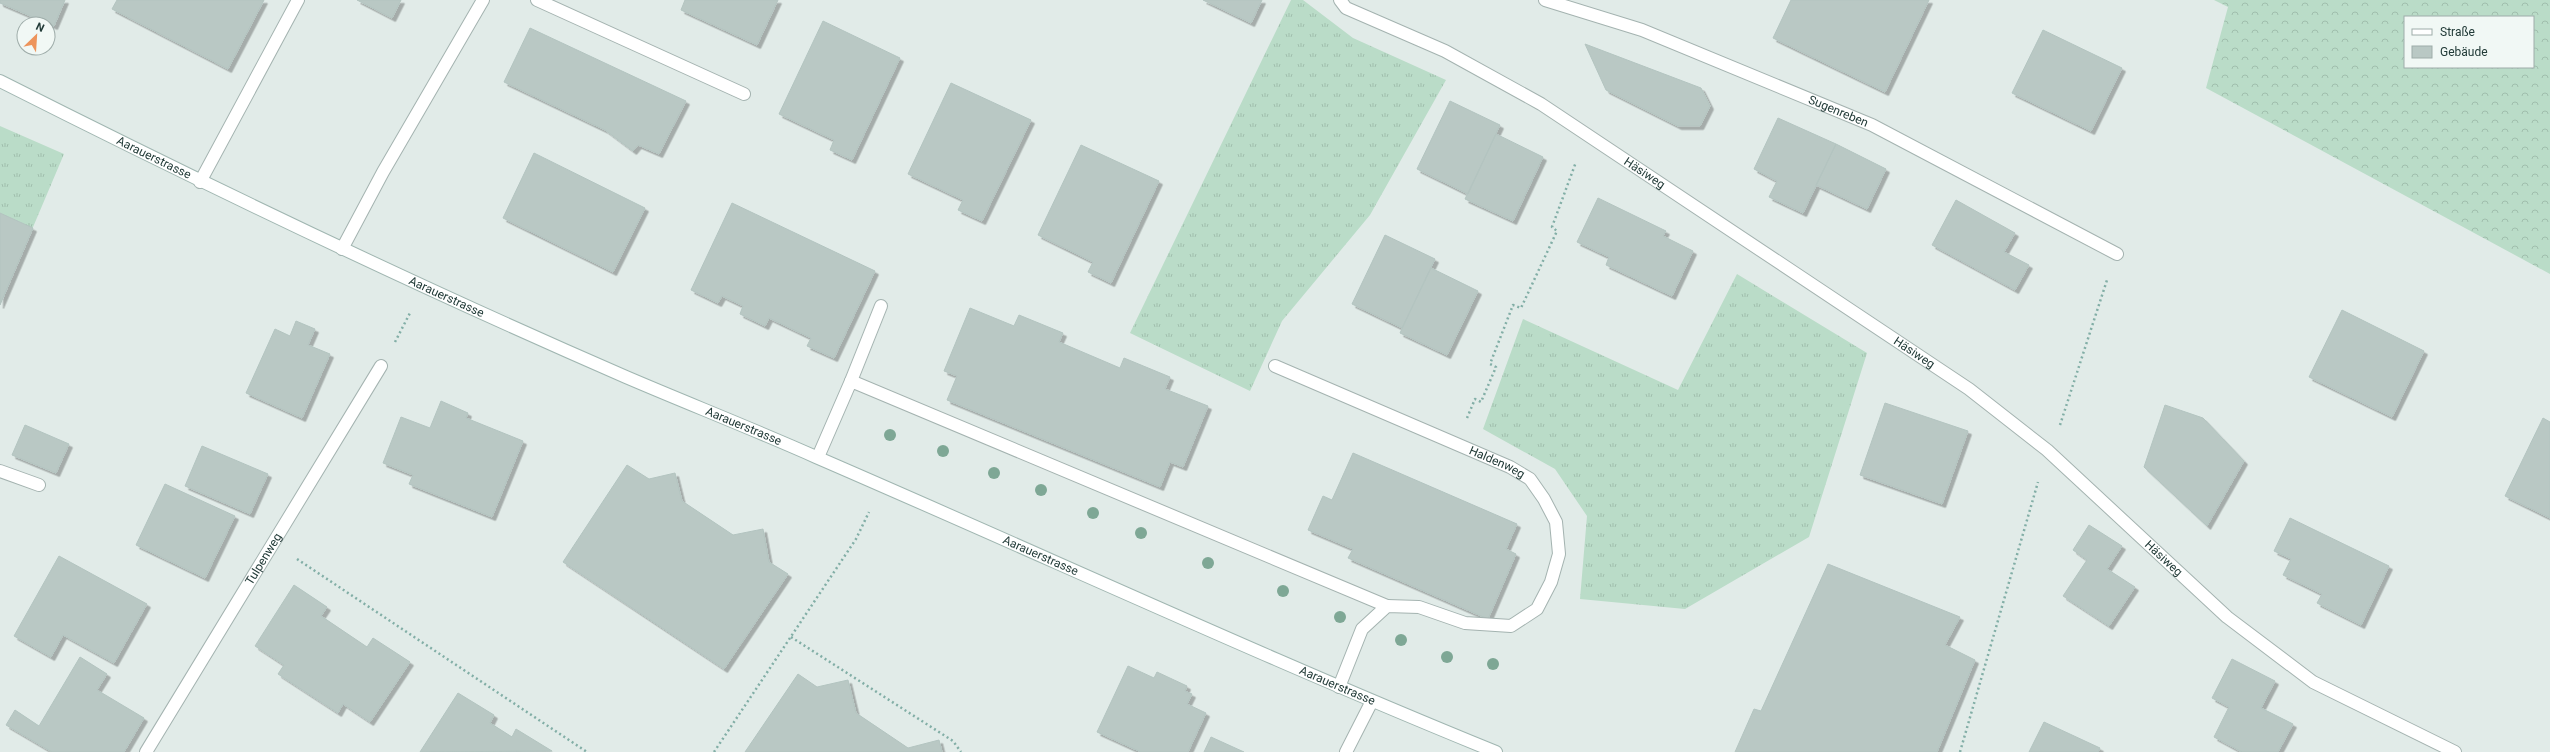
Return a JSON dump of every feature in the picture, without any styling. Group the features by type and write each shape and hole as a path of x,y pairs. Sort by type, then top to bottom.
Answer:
{"street":[{"path":"200,182 298,0"},
{"path":"342,249 382,172 483,0"},
{"path":"538,0 744,94"},
{"name":"Häsiweg","path":"1340,0 1346,8 1445,51 1541,104 1969,389 2047,450 2227,617 2313,682 2455,752"},
{"name":"Sugenreben","path":"1549,0 1642,30 1872,125 2117,254"},
{"name":"Aarauerstrasse","path":"0,81 200,182 422,285 625,376 818,458 1339,687 1496,752"},
{"path":"818,458 881,306"},
{"name":"Tulpenweg","path":"146,752 381,366"},
{"name":"Haldenweg","path":"1275,366 1510,467 1530,479 1544,499 1556,522 1560,554 1551,582 1537,609 1511,626 1465,622 1419,607 1387,606"},
{"path":"851,381 1387,606 1362,628 1339,687"},
{"path":"0,471 39,485"},
{"path":"1346,752 1372,701"}],"path":[{"path":"1456,444 1475,399 1481,402 1496,367 1490,364 1513,305 1521,308 1557,231 1552,228 1586,134"},
{"path":"2060,428 2109,274"},
{"path":"381,366 405,326 422,285"},
{"path":"1960,752 2040,475"},
{"path":"714,752 856,539 882,487"},
{"path":"273,544 587,752"},
{"path":"791,637 953,741 961,752"}],"green space":[{"path":"1291,0 1303,0 1353,38 1446,80 1370,215 1282,321 1250,391 1130,333"},
{"path":"2214,0 2550,0 2550,274 2206,88 2228,7"},
{"path":"0,126 64,154 0,305"},
{"path":"1737,274 1867,353 1809,537 1685,609 1580,599 1587,516 1555,469 1483,429 1523,319 1678,390"}],"building":[{"path":"0,0 65,0 56,21 56,16 31,16 0,3"},
{"path":"117,0 264,0 228,69 112,9"},
{"path":"357,0 401,0 392,18"},
{"path":"685,0 778,0 757,45 681,10"},
{"path":"1203,0 1262,0 1251,23"},
{"path":"1791,0 1929,0 1885,92 1773,38"},
{"path":"823,21 900,58 852,160 830,150 834,140 779,114"},
{"path":"530,28 686,101 659,154 638,145 633,151 605,130 504,82"},
{"path":"2043,30 2122,68 2091,131 2012,93"},
{"path":"1585,44 1701,88 1710,106 1700,126 1678,126 1606,90"},
{"path":"951,83 1031,120 982,221 958,210 963,200 908,174"},
{"path":"1450,101 1500,125 1468,194 1417,169"},
{"path":"1778,118 1836,144 1803,213 1769,197 1777,181 1754,169"},
{"path":"1496,134 1543,157 1513,221 1465,199"},
{"path":"1836,144 1886,169 1867,209 1816,185"},
{"path":"1081,145 1159,181 1111,283 1088,272 1093,262 1038,235"},
{"path":"534,153 645,208 613,272 503,218"},
{"path":"1598,198 1666,231 1663,236 1693,251 1672,296 1606,265 1609,257 1577,242"},
{"path":"1956,200 2015,233 2004,252 2029,265 2015,290 1932,245"},
{"path":"732,203 875,271 834,358 807,346 811,338 769,318 765,326 740,314 743,306 722,296 718,303 691,290"},
{"path":"0,213 33,228 0,305"},
{"path":"1385,235 1435,259 1402,328 1352,304"},
{"path":"1431,268 1478,291 1447,355 1400,333"},
{"path":"970,308 1014,326 1019,315 1063,333 1059,342 1120,368 1124,358 1170,377 1165,389 1208,406 1183,467 1170,462 1160,487 947,400 957,376 944,371"},
{"path":"2342,310 2424,351 2392,417 2309,377"},
{"path":"296,321 315,329 308,345 330,354 302,418 246,393 275,329 290,336"},
{"path":"441,401 468,413 466,418 523,441 492,517 409,484 413,475 383,463 401,417 430,428"},
{"path":"1885,403 1968,431 1942,504 1860,475"},
{"path":"2165,405 2203,418 2244,461 2207,526 2144,467"},
{"path":"2543,418 2550,422 2550,518 2505,496"},
{"path":"25,425 69,444 56,473 12,455"},
{"path":"202,446 268,474 250,514 185,486"},
{"path":"1353,453 1517,524 1506,549 1516,554 1488,619 1348,558 1353,549 1308,530 1323,496 1332,500"},
{"path":"627,465 649,479 675,473 682,501 733,535 763,529 769,562 788,574 724,669 563,562"},
{"path":"165,484 235,516 205,578 136,545"},
{"path":"2290,518 2389,566 2361,625 2317,603 2322,594 2283,575 2291,559 2274,551"},
{"path":"2089,525 2122,546 2107,569 2135,587 2109,626 2063,596 2087,560 2073,550"},
{"path":"59,556 147,604 114,663 63,635 51,657 14,636"},
{"path":"1828,564 1960,617 1945,645 1975,660 1937,752 1735,752 1754,709 1761,711"},
{"path":"294,585 327,607 321,616 367,647 373,638 410,662 370,722 343,704 338,713 278,674 284,665 255,646"},
{"path":"80,657 107,674 97,690 144,718 124,752 52,752 6,725 15,710 39,726"},
{"path":"2232,659 2275,681 2261,708 2293,724 2278,752 2242,752 2214,737 2229,707 2212,698"},
{"path":"1128,666 1154,678 1157,672 1187,686 1185,691 1192,694 1187,704 1206,713 1188,752 1141,752 1097,732"},
{"path":"798,674 817,687 848,680 856,713 908,748 939,740 942,752 745,752"},
{"path":"458,693 494,715 490,723 512,737 516,729 552,751 420,752"},
{"path":"2044,722 2100,748 2098,752 2029,752"},
{"path":"1211,737 1244,752 1204,752"}]}
